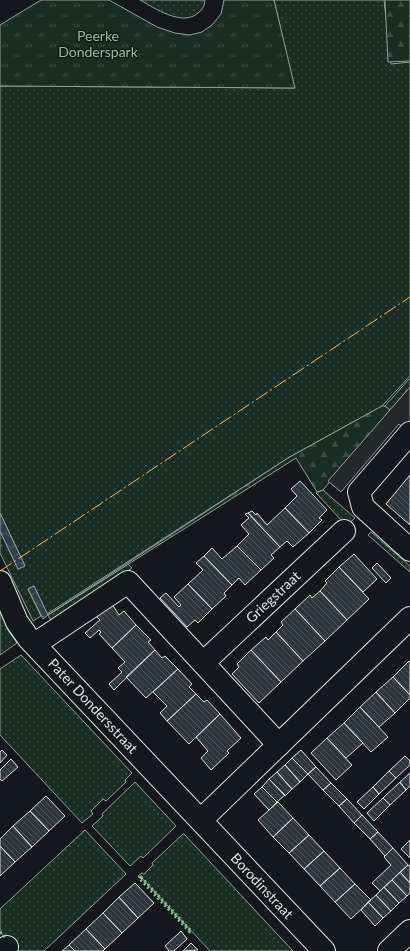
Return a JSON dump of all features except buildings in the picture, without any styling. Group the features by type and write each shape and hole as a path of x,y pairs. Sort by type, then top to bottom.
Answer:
{"street":[{"path":"410,432 359,492 363,507 410,550"},
{"name":"Griegstraat","path":"203,663 344,531"},
{"name":"Pater Dondersstraat","path":"0,582 17,622 22,630 201,820"},
{"path":"35,644 128,582 279,745"},
{"path":"201,820 410,618"},
{"name":"Borodinstraat","path":"201,820 324,951"},
{"path":"389,951 410,931"}],"green space":[{"name":"Peerke Donderspark","path":"41,0 109,0 157,27 175,33 190,35 202,32 212,25 221,14 224,0 274,0 295,88 0,86 0,25"},
{"path":"140,0 205,0 203,8 200,12 192,17 185,18 169,15"},
{"path":"274,0 384,0 391,64 410,62 410,376 382,406 288,458 47,614 34,586 28,589 41,616 33,621 0,553 0,531 18,569 25,566 0,513 0,86 294,88"},
{"path":"385,0 410,0 410,61 388,62"},
{"path":"410,378 410,387 390,410 385,406"},
{"path":"382,406 385,406 390,410 323,490 317,492 296,458 48,615 288,458"},
{"path":"323,490 355,518 345,527 342,521 316,493"},
{"path":"371,532 410,566 410,572 368,535"},
{"path":"128,564 132,568 52,623 48,615"},
{"path":"0,611 8,630 17,643 0,655"},
{"path":"21,655 132,773 125,780 126,782 106,801 103,799 91,811 93,814 82,823 0,735 0,669"},
{"path":"135,782 176,826 143,858 141,856 130,866 92,826 103,816 102,814"},
{"path":"85,830 126,874 44,951 17,951 0,932 0,909"},
{"path":"183,834 293,951 210,951 141,877 139,878 138,876 142,873 144,874 153,865 152,863"}],"shaded area":[{"path":"410,387 410,433 399,424 341,492 328,481"}],"water":[{"path":"0,513 25,566 18,569 0,531"},
{"path":"34,586 48,615 43,619 28,589"}],"hedge":[{"path":"141,877 191,931 190,932 139,878 141,877"},
{"path":"0,932 6,938"}],"power":[{"path":"0,571 410,297"}]}
